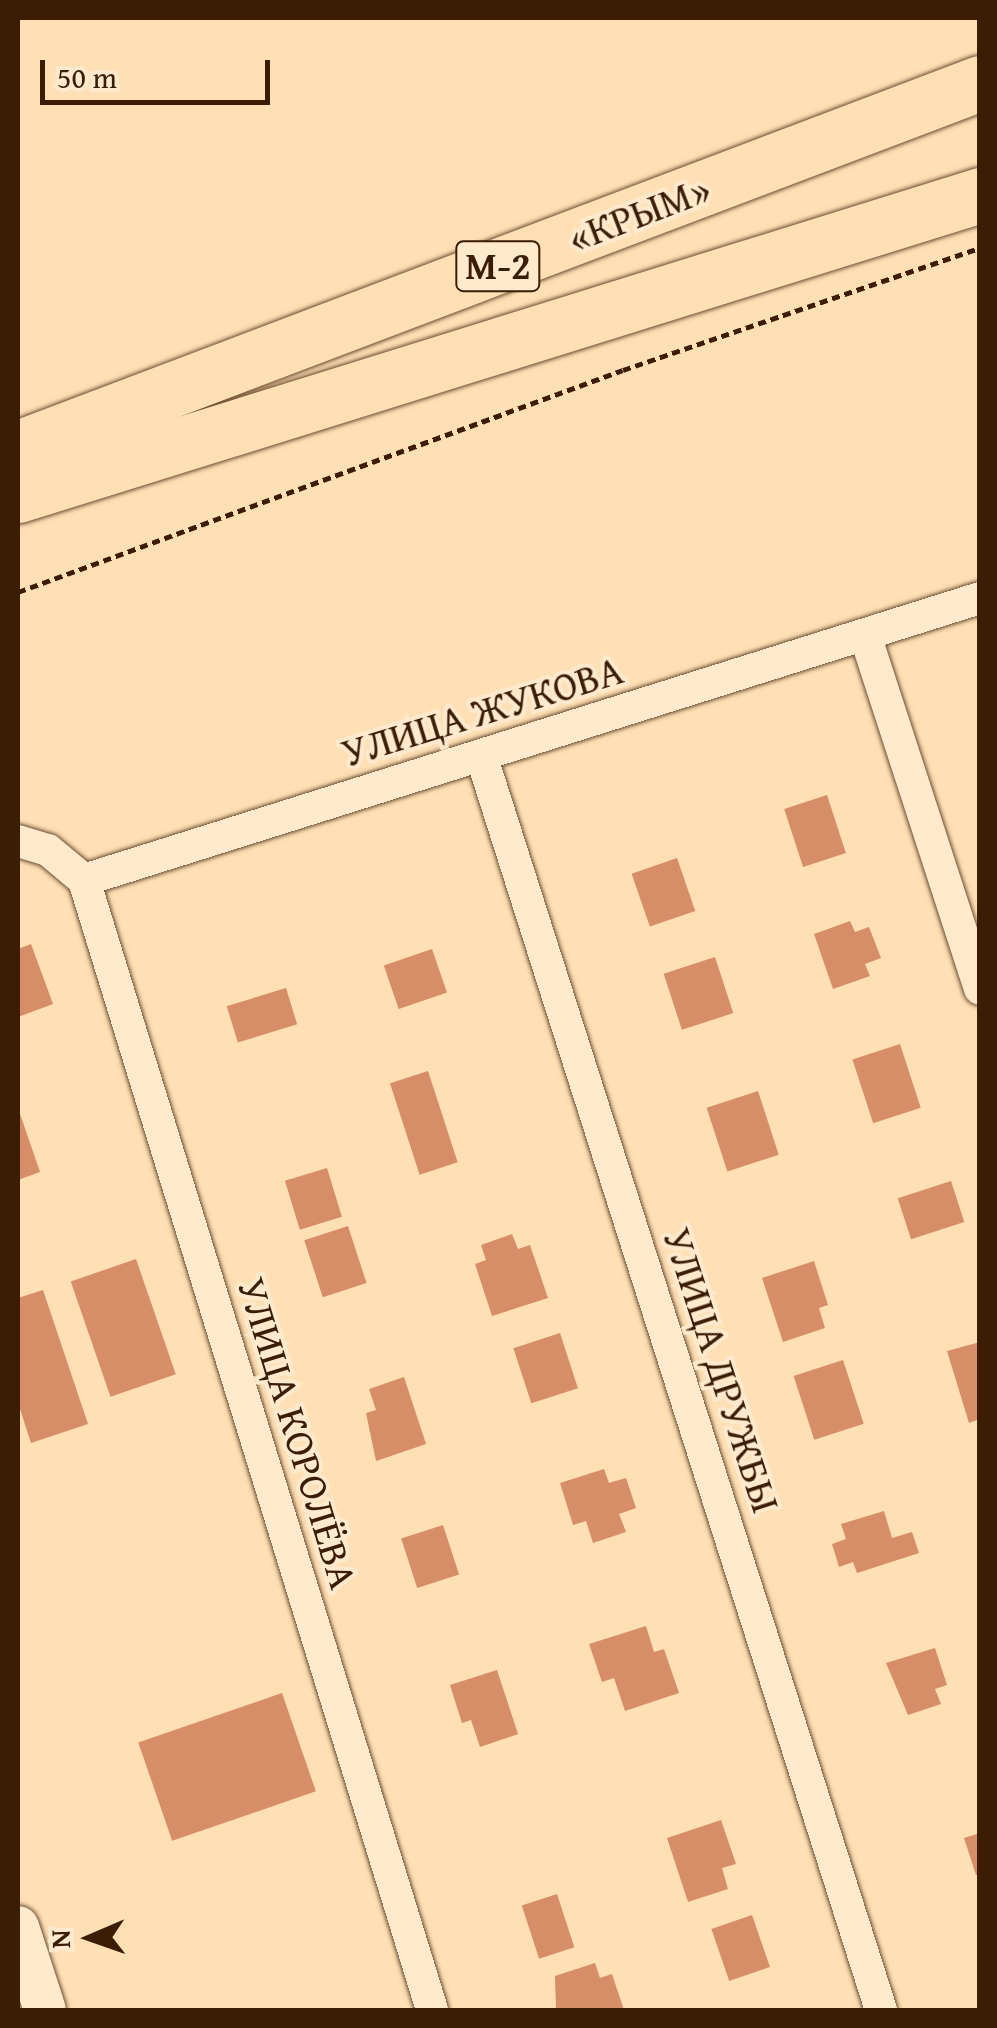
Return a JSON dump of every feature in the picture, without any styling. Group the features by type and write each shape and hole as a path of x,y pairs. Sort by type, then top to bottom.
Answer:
{"highway":[{"name":"«КРЫМ»","path":"18,448 980,83"},
{"name":"«КРЫМ»","path":"18,495 980,196"}],"street":[{"name":"УЛИЦА ЖУКОВА","path":"84,880 980,598"},
{"path":"865,635 980,988"},
{"name":"УЛИЦА ДРУЖБЫ","path":"481,756 882,2010"},
{"path":"18,841 48,850 84,880"},
{"name":"УЛИЦА КОРОЛЁВА","path":"84,880 432,2010"},
{"path":"18,1927 45,2010"}],"path":[{"path":"18,592 604,377 980,248"}],"building":[{"path":"827,795 846,853 803,867 784,809"},
{"path":"677,858 695,911 650,927 632,874"},
{"path":"850,921 855,932 869,927 881,958 865,964 870,976 833,989 814,934"},
{"path":"31,944 53,1004 18,1017 18,949"},
{"path":"432,949 447,992 399,1009 384,966"},
{"path":"715,957 733,1013 682,1030 664,974"},
{"path":"286,988 297,1024 238,1042 227,1006"},
{"path":"900,1044 921,1108 873,1123 852,1059"},
{"path":"428,1071 458,1162 420,1175 390,1083"},
{"path":"758,1091 779,1155 727,1171 707,1108"},
{"path":"18,1108 40,1172 18,1180"},
{"path":"327,1168 342,1217 300,1230 285,1181"},
{"path":"951,1181 964,1222 911,1239 898,1198"},
{"path":"348,1226 367,1283 323,1297 304,1240"},
{"path":"512,1234 518,1249 530,1245 548,1298 492,1316 475,1264 486,1260 481,1245"},
{"path":"136,1259 176,1374 110,1397 71,1281"},
{"path":"814,1261 828,1305 819,1308 825,1328 783,1342 762,1278"},
{"path":"43,1290 88,1424 31,1443 18,1403 18,1298"},
{"path":"560,1333 578,1388 531,1403 513,1348"},
{"path":"980,1342 980,1419 969,1423 947,1351"},
{"path":"843,1360 864,1424 814,1440 794,1376"},
{"path":"404,1377 426,1444 376,1461 366,1413 376,1410 369,1389"},
{"path":"604,1469 609,1483 626,1478 636,1508 619,1514 626,1532 593,1543 586,1521 573,1525 560,1483"},
{"path":"884,1511 892,1538 912,1532 919,1553 857,1573 853,1562 839,1567 832,1544 846,1539 841,1524"},
{"path":"443,1525 459,1574 417,1588 401,1539"},
{"path":"646,1626 654,1652 664,1649 679,1693 625,1711 614,1678 602,1682 589,1644"},
{"path":"935,1648 947,1685 935,1689 941,1704 908,1715 886,1663"},
{"path":"497,1670 518,1734 480,1747 471,1720 462,1723 450,1685"},
{"path":"282,1693 316,1791 172,1841 138,1742"},
{"path":"721,1820 736,1864 722,1868 728,1889 688,1902 667,1838"},
{"path":"980,1833 980,1874 976,1875 964,1838"},
{"path":"557,1894 574,1947 539,1959 522,1905"},
{"path":"752,1915 770,1967 729,1981 711,1929"},
{"path":"595,1963 600,1978 612,1974 624,2010 556,2010 555,1976"}]}
